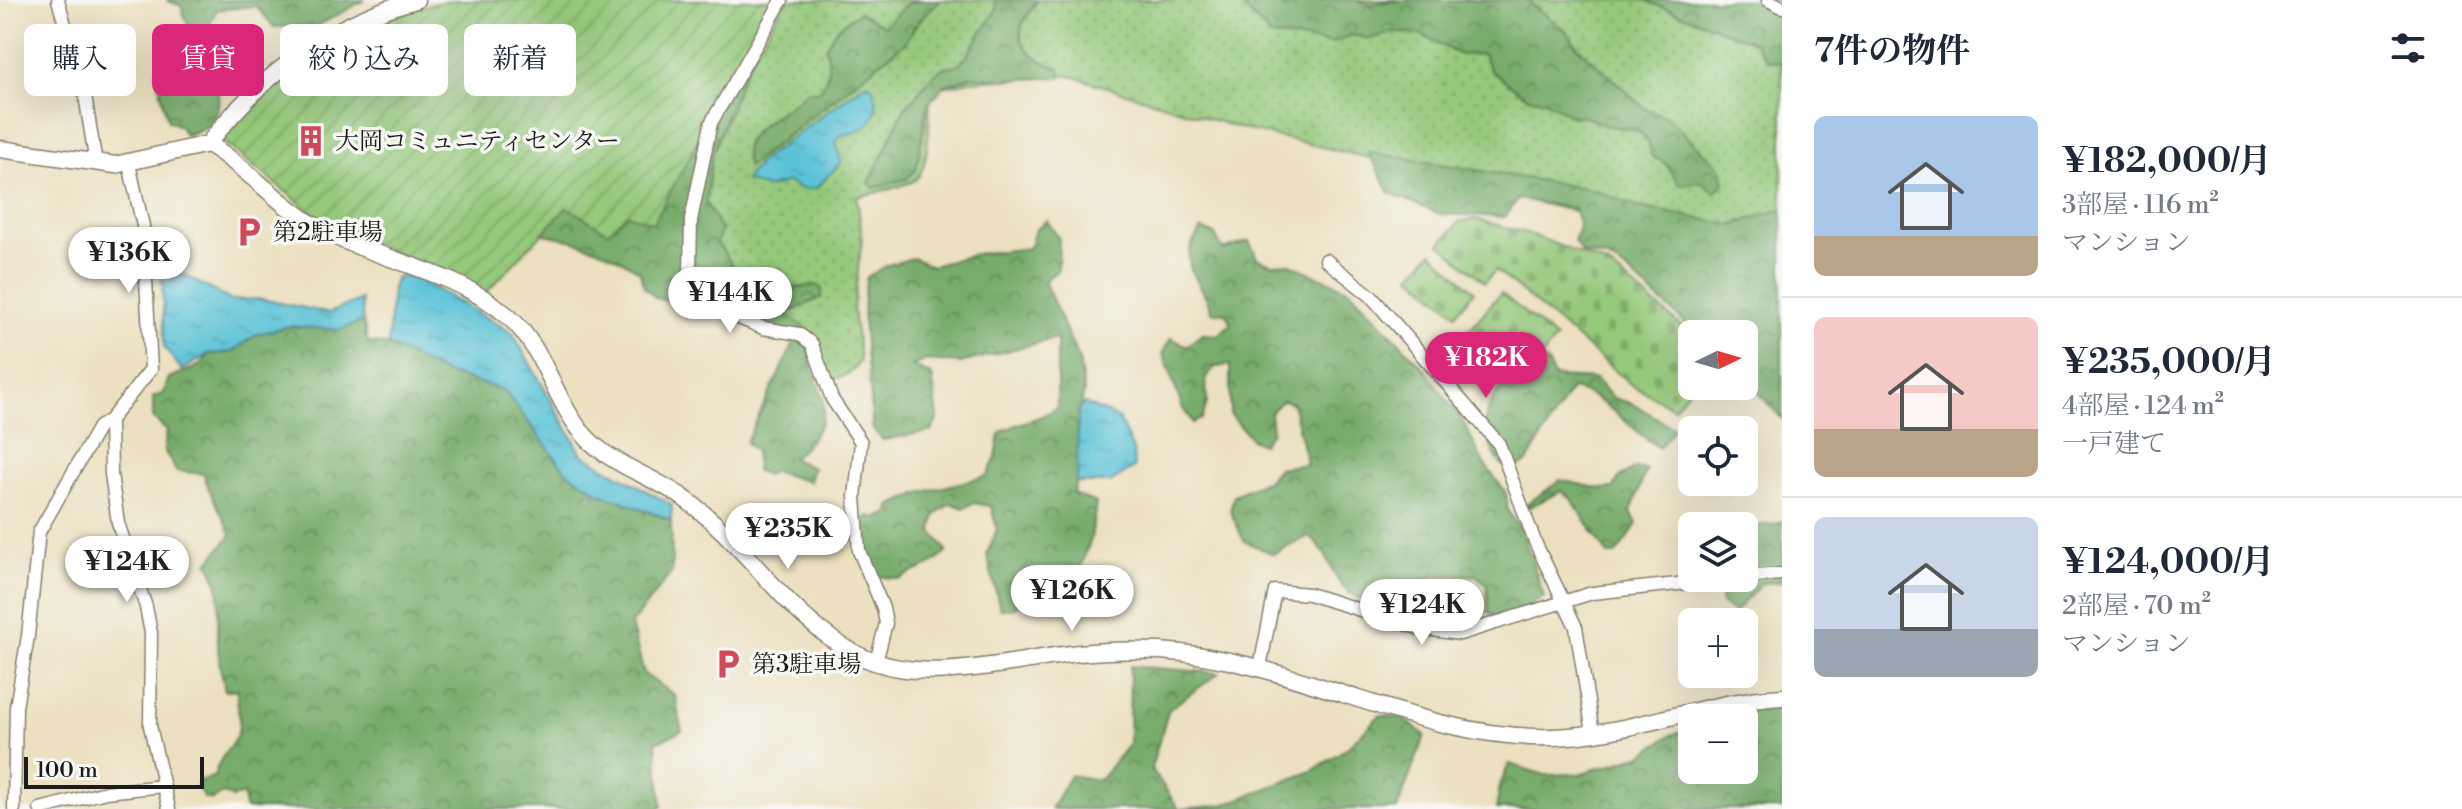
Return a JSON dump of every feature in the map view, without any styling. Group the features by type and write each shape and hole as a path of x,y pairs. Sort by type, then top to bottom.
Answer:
{"street":[{"path":"58,0 85,95 96,164"},
{"path":"0,149 96,164 129,164 208,144 256,90 319,42 343,26 416,0"},
{"path":"782,0 711,123 691,220 690,274 701,298 713,307 763,328 799,334 812,344 832,399 861,442 855,497 859,551 883,608 886,623 876,662"},
{"path":"1768,0 1782,7"},
{"path":"208,144 313,225 345,241 447,281 497,308 535,348 588,439 688,501 811,624 860,656 876,662 923,670 1083,652 1195,655 1260,667 1484,732 1551,737 1593,733 1710,705 1782,697"},
{"path":"14,809 16,707 28,636 39,532 99,427 110,420 147,377 153,361 143,226 129,164"},
{"path":"1326,260 1371,296 1493,434 1512,472 1535,542 1576,627 1593,733"},
{"path":"110,420 118,523 146,607 151,633 150,726 169,809"},
{"path":"1758,576 1782,574"},
{"path":"1260,667 1275,591 1309,594 1446,634 1491,626 1592,593 1678,584"},
{"path":"40,809 106,792 163,786"}],"green space":[{"path":"166,0 365,0 321,24 280,24 280,27 274,27 256,6 217,10 210,24 187,24 181,6"},
{"path":"454,0 776,0 653,223 627,214 608,232 567,207 485,294 320,219 222,141 232,123 280,80 280,96 448,96 448,24 368,24 425,5"},
{"path":"773,0 712,154 706,203 721,230 717,242 739,275 761,284 769,296 785,299 795,288 817,285 822,289 822,297 786,314 808,330 809,350 824,409 821,424 811,440 792,459 813,468 809,482 773,471 768,475 756,471 755,451 746,442 795,341 707,311 656,298 644,287 640,272 614,256 585,244 520,230 389,218"},
{"path":"786,0 1761,0 1782,11 1782,218 1703,240 1542,204 1391,163 1239,128 1068,75 970,81 934,89 930,96 928,142 919,176 900,186 857,197 862,238 853,310 860,360 847,374 828,380 816,345 765,323 695,227 712,125"},
{"path":"940,0 918,22 905,43 748,167 745,153 754,132 806,91 819,91 822,87 828,71 825,48 837,28 859,12 884,26 908,3"},
{"path":"995,0 1037,0 1023,23 1022,39 1030,52 1059,68 1062,77 1004,80 973,76 945,85 928,104 916,170 906,179 874,188 869,183 904,109 933,75 944,67 957,65 966,57 996,10"},
{"path":"1236,0 1270,0 1284,7 1294,0 1357,0 1370,4 1402,0 1527,0 1566,31 1578,47 1643,107 1668,118 1720,168 1724,183 1715,193 1702,182 1680,185 1665,163 1651,156 1649,143 1637,130 1603,125 1586,117 1572,117 1547,101 1527,97 1491,71 1483,54 1460,55 1422,35 1394,32 1370,39 1352,35 1332,43 1271,36"},
{"path":"1643,0 1782,0 1782,63 1767,60 1754,42"},
{"path":"162,96 218,96 215,118 204,128 185,135 180,126 168,121"},
{"path":"1368,152 1591,189 1639,207 1732,225 1782,209 1782,419 1758,392 1758,320 1682,320 1624,269 1606,258 1582,253 1574,241 1579,227 1575,209 1518,199 1505,217 1439,214 1390,193"},
{"path":"1475,219 1527,233 1608,265 1678,323 1678,400 1681,400 1674,408 1633,386 1496,270 1485,282 1440,244 1459,222"},
{"path":"1047,220 1059,239 1058,270 1044,281 1079,360 1084,393 1081,402 1086,442 1073,494 1096,503 1091,539 1078,574 1042,585 1012,609 1000,609 987,554 997,529 991,506 973,503 964,508 950,503 935,516 932,531 947,551 940,558 900,579 876,576 862,541 862,520 889,513 890,506 920,493 987,476 996,458 1000,433 1057,408 1057,338 960,363 926,360 913,366 932,376 938,417 932,431 883,440 872,428 863,314 867,277 888,265 913,258 932,266 975,254 1029,248 1035,230"},
{"path":"1202,229 1215,235 1223,250 1249,241 1257,258 1271,264 1288,263 1350,290 1423,367 1465,425 1483,462 1506,493 1508,512 1521,528 1544,597 1527,608 1497,618 1488,612 1487,585 1476,575 1435,576 1420,581 1385,584 1385,600 1373,605 1347,591 1326,556 1309,536 1273,554 1244,541 1230,511 1234,495 1268,480 1278,468 1307,464 1292,403 1283,400 1270,413 1272,431 1262,444 1251,439 1230,414 1230,365 1215,367 1206,377 1207,403 1202,418 1193,423 1182,407 1163,352 1171,338 1187,346 1202,334 1218,335 1231,324 1226,313 1212,312 1189,262 1193,241"},
{"path":"1432,252 1474,291 1456,314 1411,275"},
{"path":"1501,293 1556,339 1512,394 1456,345"},
{"path":"363,321 368,343 388,345 445,373 504,390 566,471 600,493 671,520 672,572 631,624 644,674 675,695 682,731 656,742 662,806 659,809 245,809 243,794 232,798 224,793 212,800 204,798 197,786 201,780 214,777 239,728 238,689 225,691 220,668 219,592 214,572 208,563 231,535 204,474 176,471 164,450 167,431 153,418 153,397 163,394 169,378 201,365 209,354 232,352 257,334 289,326 335,329"},
{"path":"1537,357 1548,364 1554,377 1595,379 1613,398 1633,404 1674,428 1659,448 1605,405 1571,389 1527,462 1516,468 1501,464 1486,431 1486,416 1499,390"},
{"path":"1636,468 1646,470 1631,512 1637,524 1616,555 1608,555 1571,498 1561,491 1528,508 1526,505 1560,480 1601,489 1614,488 1619,478"},
{"path":"1782,521 1782,582 1762,583 1758,587 1758,526"},
{"path":"1720,592 1754,592 1739,608 1727,608 1722,604"},
{"path":"1130,666 1219,673 1169,709 1151,768 1179,809 1051,809 1070,775 1100,780 1129,744"},
{"path":"1758,710 1782,711 1782,809 1496,809 1500,785 1509,764 1545,775 1579,774 1642,755 1678,733 1678,784 1758,784"},
{"path":"1380,715 1403,718 1425,735 1397,809 1181,809 1223,805 1312,771 1347,748"}],"water":[{"path":"865,84 871,85 875,95 872,119 860,130 841,135 836,142 841,163 815,189 802,189 788,182 767,188 745,181 761,161"},
{"path":"162,270 177,271 230,300 261,299 329,313 361,299 363,321 340,330 289,326 257,334 232,352 209,354 182,370 164,347"},
{"path":"396,277 415,277 512,332 582,454 672,505 671,520 600,493 566,471 504,390 445,373 388,345 392,288"},
{"path":"1084,403 1119,419 1133,450 1134,468 1110,483 1077,483 1078,410"}],"place":[{"name":"大岡コミュニティセンター","path":"311,141"},
{"name":"第2駐車場","path":"249,232"},
{"name":"第3駐車場","path":"728,664"}]}
